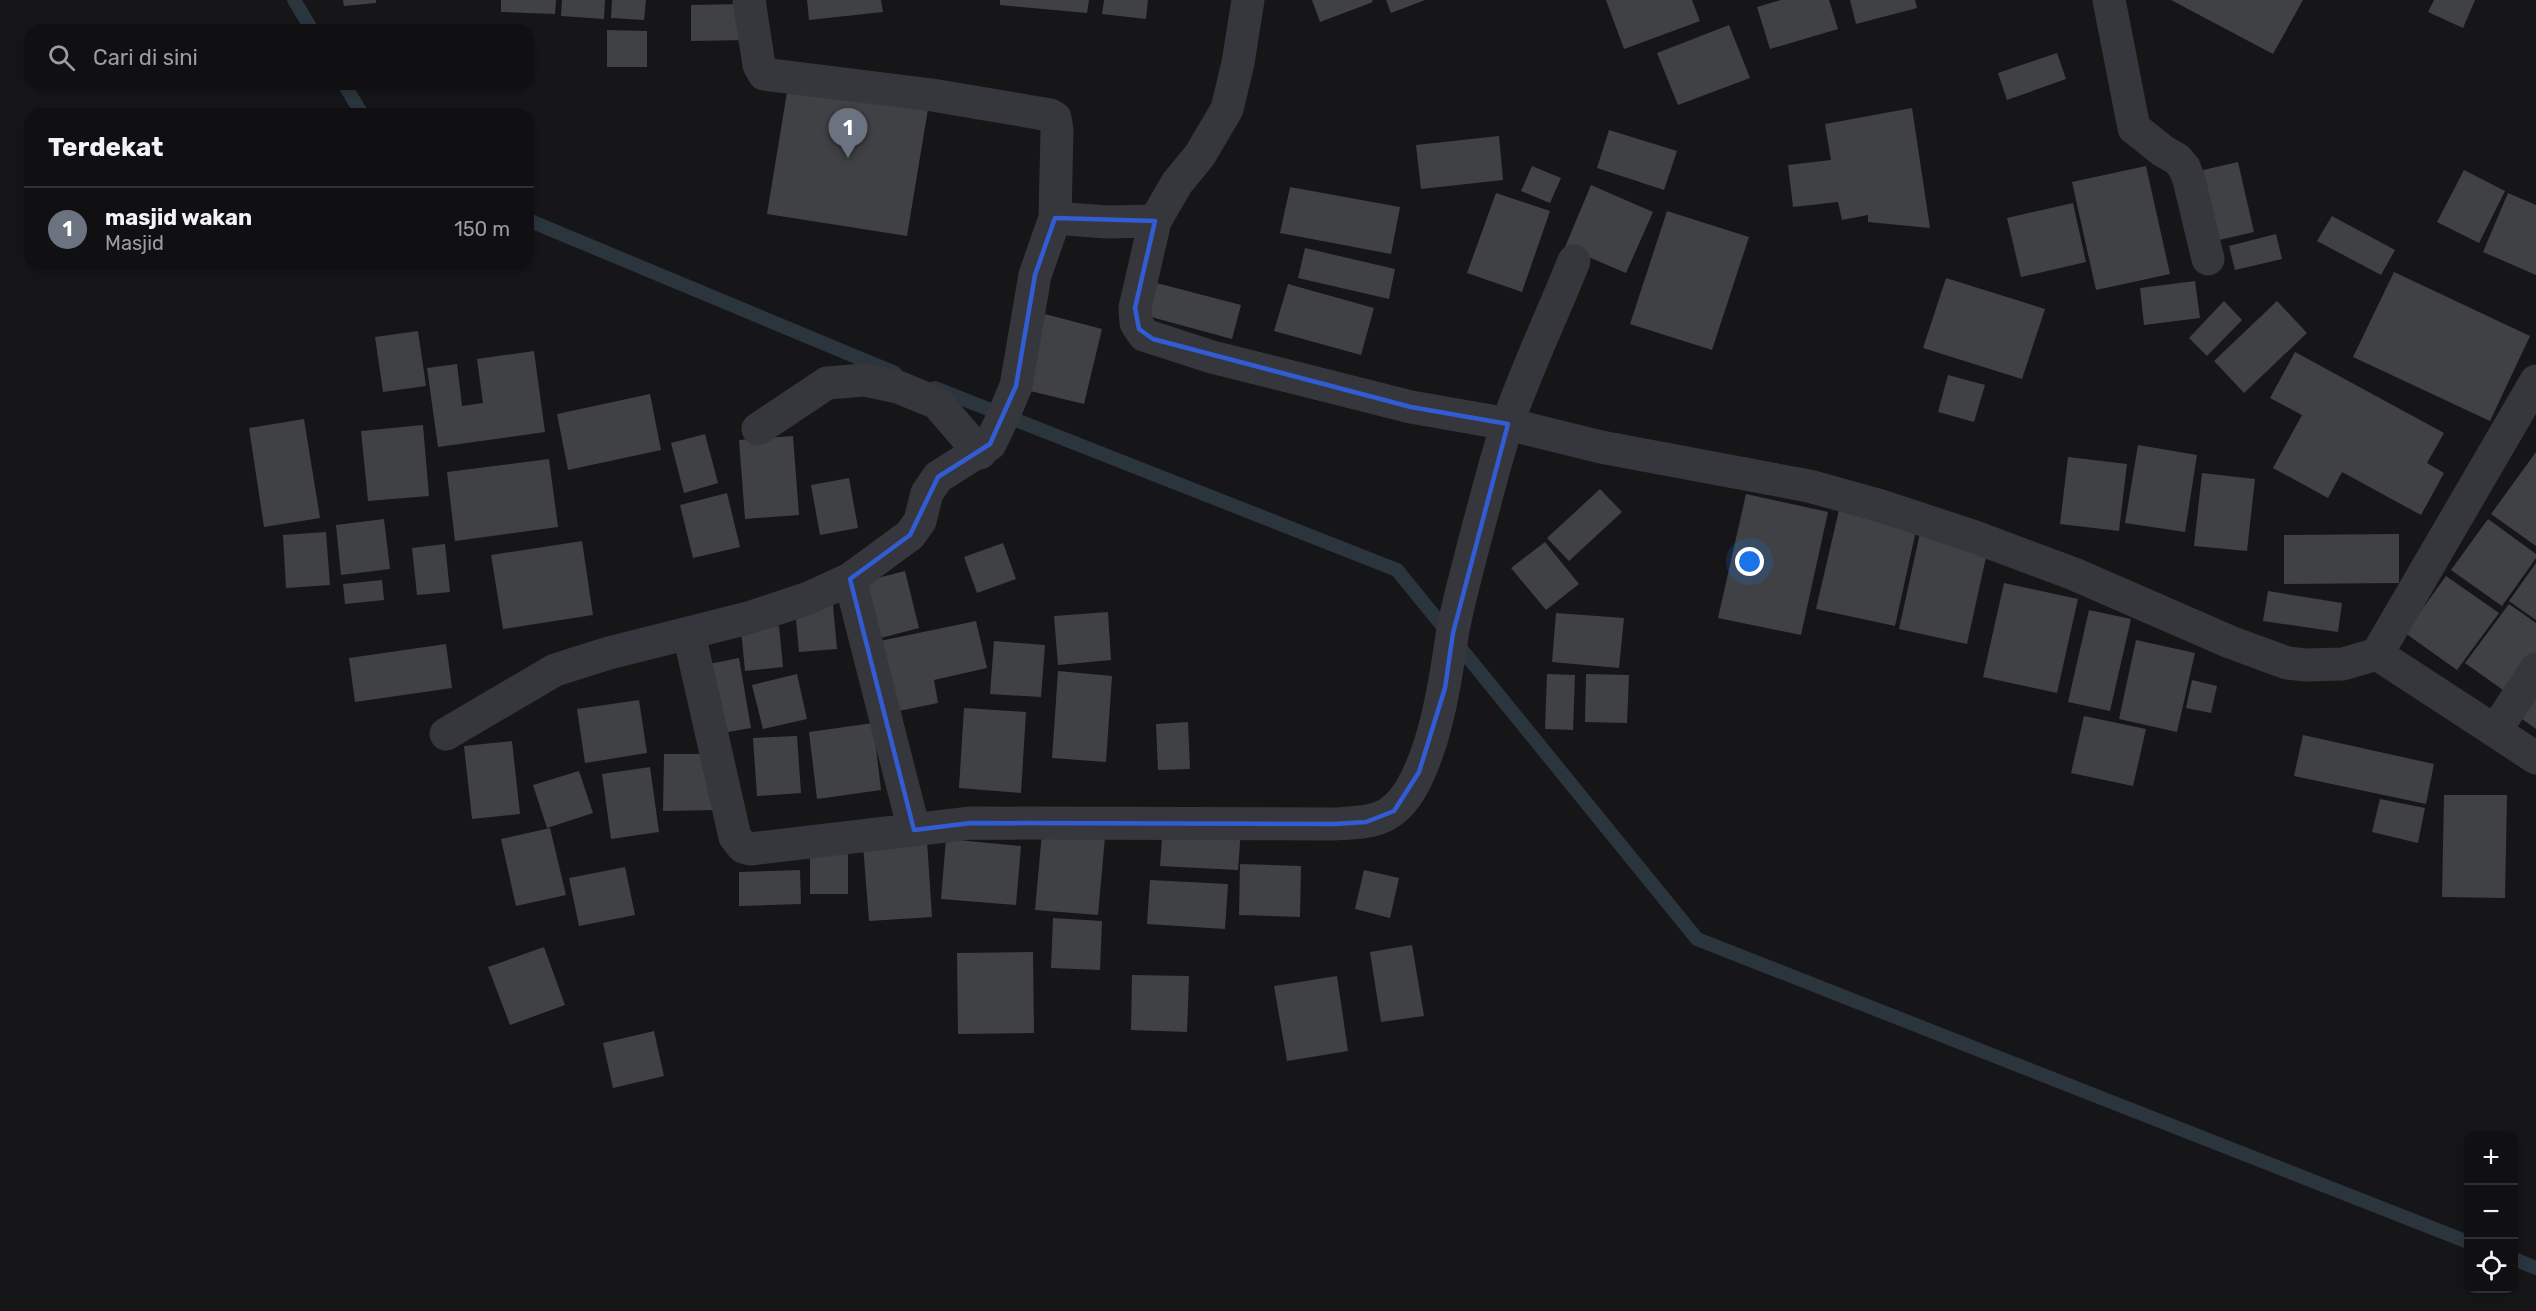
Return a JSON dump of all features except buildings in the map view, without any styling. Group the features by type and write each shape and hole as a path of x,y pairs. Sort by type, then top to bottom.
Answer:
{"street":[{"path":"446,734 555,670 609,653 748,618 809,598 850,579 910,535 920,521 927,494 938,477 949,468 985,449 1016,386 1035,275 1055,218 1058,130 1054,118 1044,114 932,95 764,74 759,65 749,0"},
{"path":"1248,0 1238,63 1227,109 1200,155 1177,183 1155,221 1135,308 1136,322 1144,334 1212,357 1400,405 1508,424 1601,447 1809,486 1881,506 1975,537 2074,574 2230,642 2287,663 2306,665 2343,664 2377,654 2536,381"},
{"path":"2109,0 2134,128 2177,159 2184,167 2192,189 2208,259"},
{"path":"1055,218 1096,222 1155,221"},
{"path":"689,633 735,837 743,848 971,823 1334,824 1366,822 1383,818 1394,811 1408,793 1419,772 1445,688 1453,633 1473,547 1508,424 1575,261"},
{"path":"758,429 827,383 865,380 898,387 937,403 985,449"},
{"path":"850,579 914,830"},
{"path":"2377,654 2536,758"},
{"path":"2495,731 2536,669"}],"highlighted area":[{"path":"1055,218 1155,221 1135,308 1139,329 1153,339 1411,407 1508,424 1453,633 1445,688 1419,772 1394,811 1366,822 1334,824 971,823 914,830 850,579 910,535 938,477 990,444 1016,386 1035,275"}],"waterway":[{"path":"294,0 308,24"},
{"path":"348,90 358,108"},
{"path":"534,223 895,373"},
{"path":"935,388 1397,570 1697,939 2464,1240"},
{"path":"2518,1261 2536,1268"}],"place":[{"name":"masjid wakan","path":"848,158"}]}
